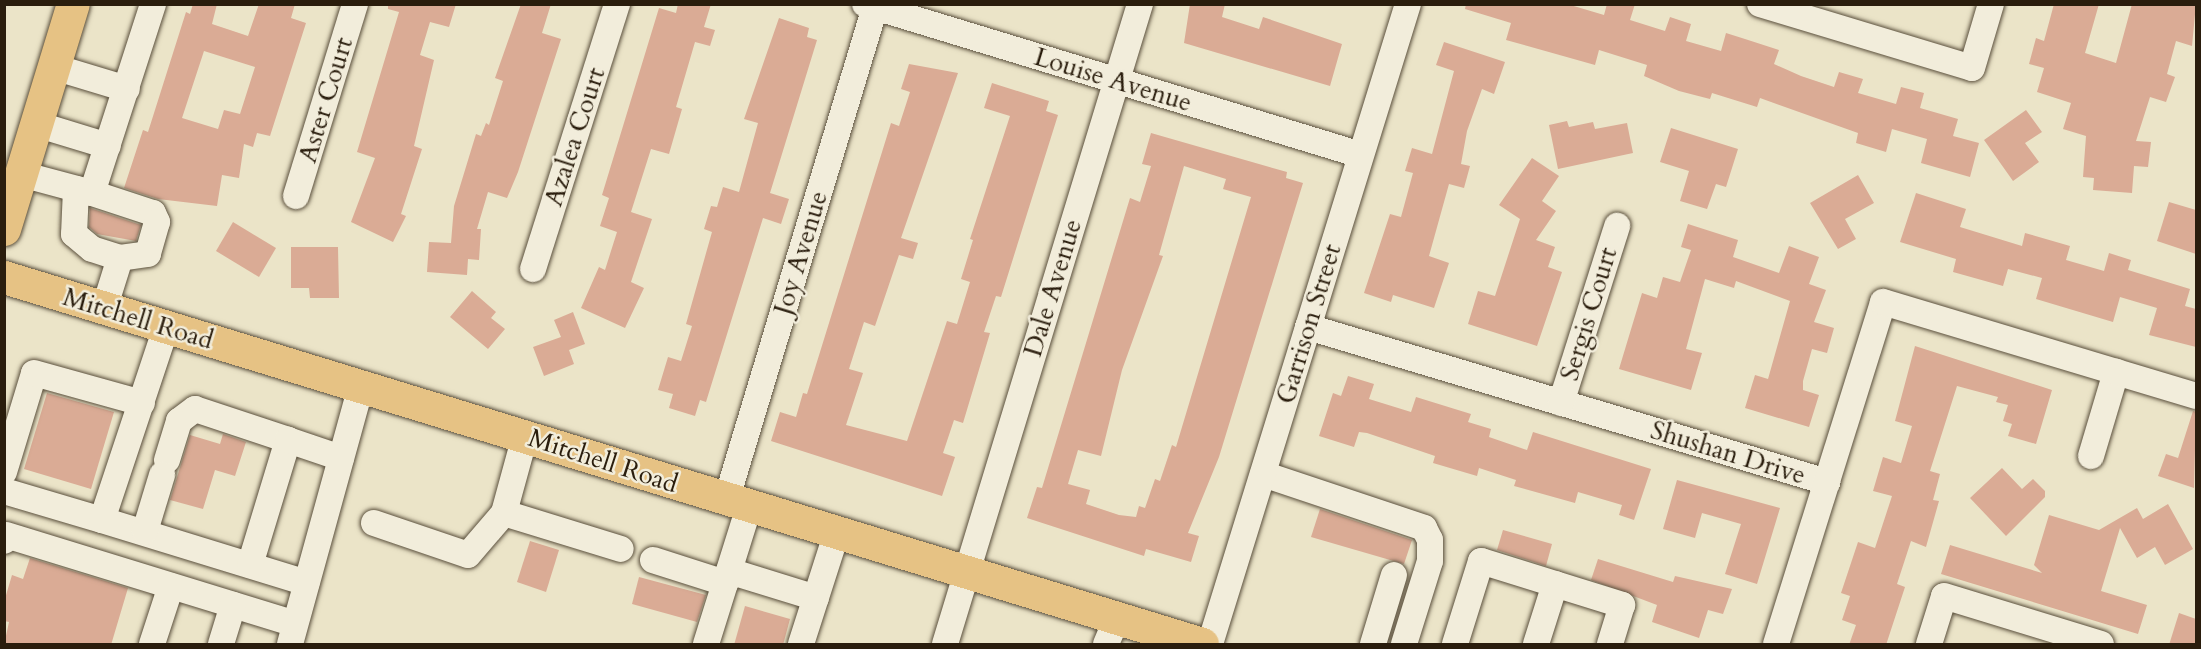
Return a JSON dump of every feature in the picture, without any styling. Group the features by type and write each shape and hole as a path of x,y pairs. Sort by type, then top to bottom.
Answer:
{"main road":[{"path":"4,229 73,4"},
{"name":"Mitchell Road","path":"4,277 525,436 836,535 967,573 1112,632 1202,645"}],"street":[{"path":"21,174 84,191 153,213 157,222 148,254 120,258 92,249 74,234 84,191 108,146 153,4"},
{"name":"Aster Court","path":"296,196 355,4"},
{"name":"Azalea Court","path":"533,269 617,4"},
{"name":"Dale Avenue","path":"945,645 1140,4"},
{"name":"Garrison Street","path":"1210,645 1408,4"},
{"path":"1760,4 1971,68 1991,4"},
{"name":"Louise Avenue","path":"872,6 1361,155"},
{"name":"Joy Avenue","path":"706,645 727,577 737,504 872,6"},
{"path":"54,67 127,89"},
{"path":"36,124 108,146"},
{"name":"Sergis Court","path":"1561,403 1617,226"},
{"path":"104,309 120,258"},
{"name":"Shushan Drive","path":"1308,327 1827,482 1883,302 2196,396"},
{"path":"102,520 166,328"},
{"path":"2091,456 2116,372"},
{"path":"4,472 34,373 142,403"},
{"path":"4,541 6,535 233,605 292,634 361,387"},
{"path":"145,531 179,421 195,409 341,458"},
{"path":"374,523 468,555 504,513 525,436"},
{"path":"250,565 288,440"},
{"path":"1263,474 1424,528 1430,540 1430,561 1404,645"},
{"path":"1776,645 1827,482"},
{"path":"4,491 145,531 307,583"},
{"path":"504,513 621,549"},
{"path":"801,645 836,535"},
{"path":"653,560 816,598"},
{"path":"1455,645 1481,561 1623,605 1610,645"},
{"path":"1373,645 1394,575"},
{"path":"1536,645 1555,584"},
{"path":"152,645 171,586"},
{"path":"1929,645 1944,596 2101,645"},
{"path":"220,645 233,605"}],"building":[{"path":"193,4 217,4 212,24 248,36 259,4 295,4 291,18 306,23 270,136 257,133 253,147 244,144 239,178 222,175 217,206 158,199 124,188 143,130 148,132 186,12 190,14","holes":["204,51 255,67 240,114 224,110 218,129 182,118"]},
{"path":"388,4 456,4 449,27 430,22 420,55 434,60 414,146 422,149 401,214 406,216 393,242 351,222 375,158 357,152 399,12 388,9"},
{"path":"521,4 551,4 542,33 561,39 518,172 507,198 488,192 477,229 481,229 479,260 468,259 467,275 427,272 429,242 451,243 454,206 476,134 481,136 486,123 489,125 503,81 495,78"},
{"path":"678,4 711,4 704,27 715,30 710,46 695,42 676,107 682,109 669,154 651,149 631,212 652,219 631,282 644,288 625,328 581,308 599,267 605,270 617,232 600,226 609,198 602,195 659,8 676,13"},
{"path":"1190,4 1225,4 1222,17 1259,29 1263,17 1342,44 1330,86 1184,43"},
{"path":"1466,4 1567,4 1604,15 1607,4 1635,4 1630,20 1665,31 1670,17 1691,24 1686,41 1721,51 1726,33 1779,50 1774,64 1834,87 1839,72 1863,79 1858,93 1896,104 1901,87 1924,93 1920,108 1958,119 1953,136 1979,143 1970,177 1921,163 1927,139 1892,129 1886,152 1856,143 1858,133 1760,98 1757,107 1712,93 1710,99 1679,91 1644,76 1647,65 1599,50 1595,65 1506,40 1511,23 1465,9"},
{"path":"2054,4 2099,4 2085,53 2116,63 2132,4 2196,4 2192,46 2176,41 2167,74 2175,77 2166,102 2150,97 2136,141 2151,142 2148,167 2134,166 2132,193 2093,190 2094,178 2083,177 2086,136 2063,129 2071,103 2037,92 2044,68 2029,64 2036,38 2044,41"},
{"path":"779,18 809,28 807,37 817,40 770,193 789,199 781,224 763,218 706,402 700,400 695,416 669,408 673,394 658,390 668,357 681,361 692,326 686,324 712,232 704,229 711,206 717,207 723,187 739,192 758,123 744,119"},
{"path":"1444,42 1505,62 1494,94 1482,89 1467,131 1461,164 1470,166 1464,188 1449,184 1429,256 1449,263 1434,308 1393,295 1391,302 1364,293 1390,214 1401,217 1413,173 1405,171 1412,148 1432,154 1454,71 1436,65"},
{"path":"909,64 958,73 901,238 918,243 913,259 899,255 875,326 864,322 849,369 863,373 846,425 907,441 947,321 957,324 970,282 961,279 973,240 970,239 1010,116 984,108 992,83 1049,101 1046,111 1058,115 1001,297 996,296 984,332 990,333 963,423 954,420 943,453 955,457 942,496 771,441 780,412 796,417 803,393 807,394 891,123 899,126 910,92 901,89"},
{"path":"2026,110 2042,132 2025,143 2039,162 2013,181 1984,140"},
{"path":"1567,121 1569,127 1593,122 1595,129 1627,123 1633,153 1558,169 1549,125"},
{"path":"1671,128 1738,149 1726,187 1716,184 1707,209 1680,201 1689,171 1660,162"},
{"path":"1151,133 1287,172 1286,178 1303,183 1219,457 1188,533 1199,536 1191,562 1146,549 1144,556 1027,518 1037,487 1042,488 1130,198 1140,202 1151,166 1142,164","holes":["1184,166 1226,179 1223,189 1251,197 1176,447 1172,445 1160,481 1155,479 1145,508 1139,506 1136,517 1119,515 1086,504 1090,490 1068,484 1078,450 1101,456 1122,370 1163,256 1159,255"]},
{"path":"1532,158 1559,176 1542,201 1556,211 1536,240 1555,247 1548,267 1562,272 1537,346 1468,324 1478,291 1495,296 1520,219 1499,205"},
{"path":"1858,175 1874,203 1845,219 1856,239 1838,249 1810,203"},
{"path":"1916,193 1966,209 1960,227 2022,246 2025,233 2070,246 2066,260 2104,271 2109,253 2131,260 2128,270 2190,289 2185,306 2196,309 2196,347 2149,335 2157,308 2120,297 2113,322 2036,299 2042,278 2008,269 2003,286 1953,272 1956,259 1900,242"},
{"path":"2169,202 2196,210 2196,254 2157,241"},
{"path":"90,208 141,225 136,241 97,234 89,227"},
{"path":"233,222 276,248 259,277 216,251"},
{"path":"1688,224 1738,240 1733,257 1779,273 1789,246 1819,257 1809,284 1826,290 1814,322 1834,328 1827,353 1812,349 1803,381 1803,390 1819,395 1809,427 1745,408 1755,375 1768,379 1790,301 1736,281 1734,288 1705,279 1686,349 1702,353 1691,390 1619,369 1642,293 1657,298 1663,277 1680,282 1691,250 1681,247"},
{"path":"291,247 338,247 339,298 310,298 309,288 291,288"},
{"path":"472,291 496,312 491,318 505,329 488,349 450,317"},
{"path":"573,312 585,344 569,350 574,364 544,376 533,347 561,337 554,320"},
{"path":"1915,346 2052,390 2036,444 2008,436 2012,424 2003,421 2008,405 1996,402 1998,397 1957,386 1930,471 1940,474 1933,500 1939,501 1926,547 1911,541 1897,584 1905,587 1886,645 1849,645 1856,625 1842,620 1850,596 1841,593 1858,542 1875,548 1892,496 1873,491 1883,457 1901,463 1912,426 1895,421"},
{"path":"1348,376 1374,384 1369,399 1411,412 1416,397 1471,414 1468,422 1491,429 1489,437 1527,450 1533,432 1651,469 1634,520 1619,515 1622,505 1578,492 1575,503 1514,486 1516,480 1479,468 1477,476 1433,463 1435,456 1367,433 1359,432 1354,447 1319,436 1333,393 1341,396"},
{"path":"47,393 114,412 91,489 24,469"},
{"path":"2193,411 2196,412 2194,488 2158,476 2166,454 2178,458"},
{"path":"223,434 246,442 235,476 215,470 203,509 170,500 190,435 220,444"},
{"path":"2002,468 2022,489 2033,479 2045,491 2045,497 2006,536 1970,498"},
{"path":"1677,480 1780,508 1757,584 1725,574 1741,524 1702,513 1695,538 1663,529"},
{"path":"2168,504 2193,549 2165,565 2155,547 2137,558 2120,528 2101,591 2147,605 2138,634 1941,574 1950,545 2042,573 2034,565 2049,515 2099,530 2137,508 2143,519"},
{"path":"1320,509 1412,540 1404,564 1311,537"},
{"path":"1503,530 1552,544 1546,566 1497,550"},
{"path":"530,541 559,550 546,592 517,582"},
{"path":"30,558 128,588 111,645 4,645 9,622 4,621 4,602 12,575 23,579"},
{"path":"1598,559 1673,582 1675,576 1732,589 1723,614 1708,610 1699,638 1652,622 1657,605 1591,580"},
{"path":"639,577 706,595 697,622 632,604"},
{"path":"745,606 790,619 783,645 734,645"},
{"path":"2179,613 2196,619 2196,645 2169,645"}]}
